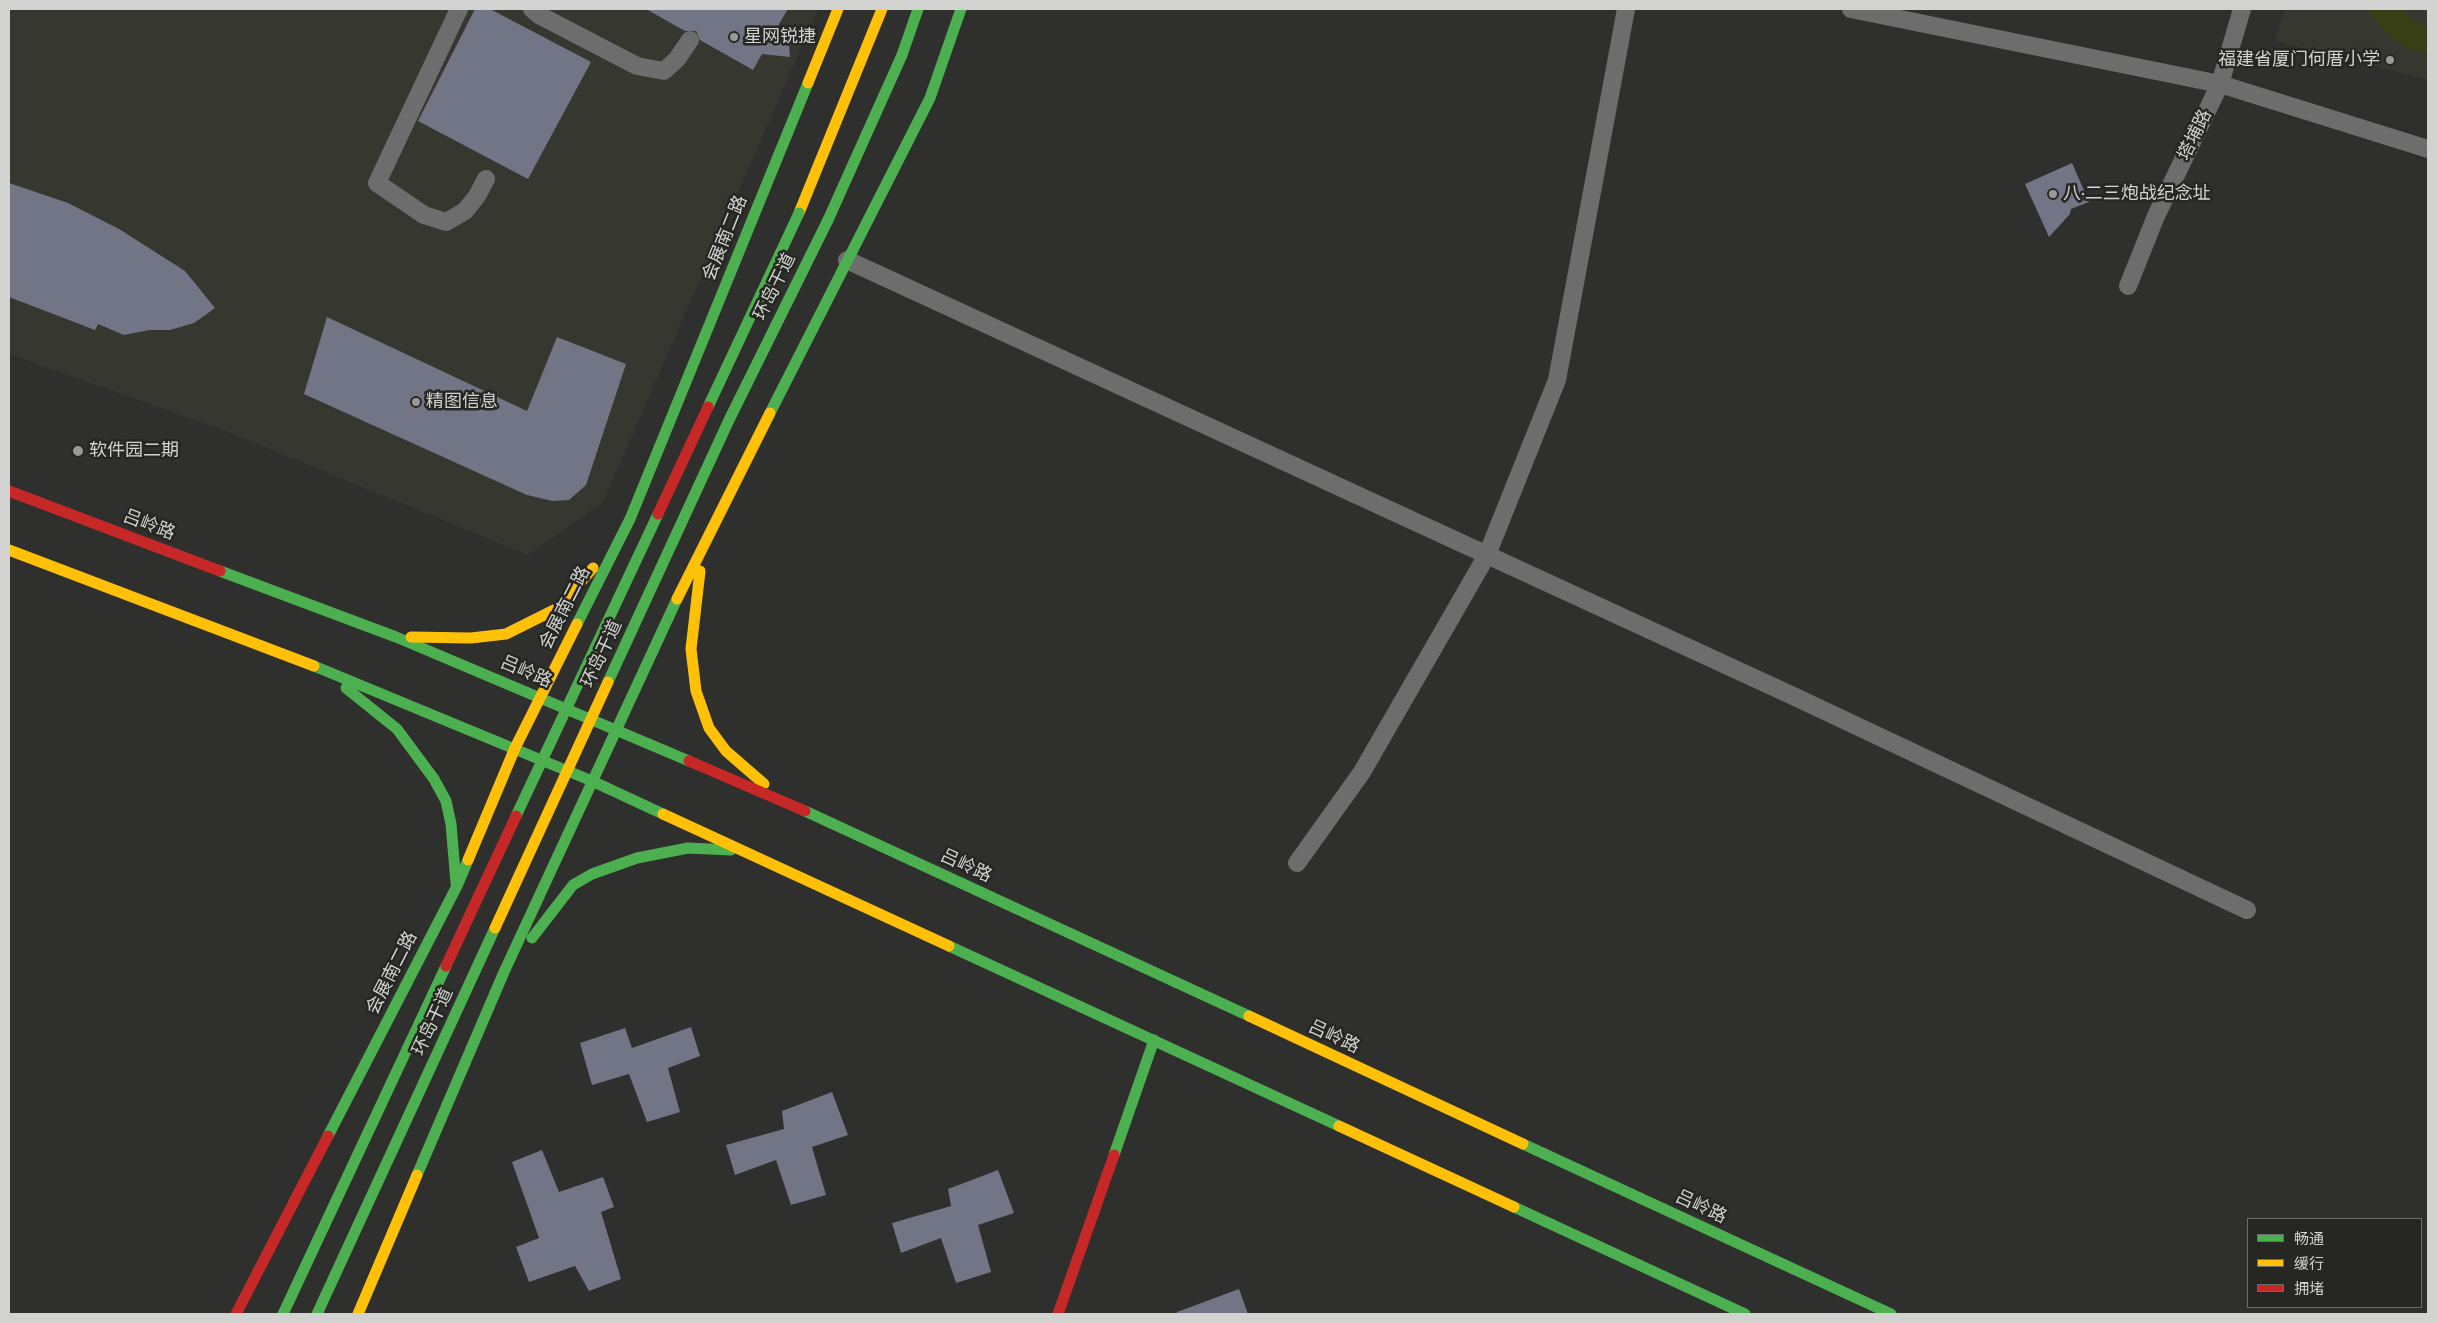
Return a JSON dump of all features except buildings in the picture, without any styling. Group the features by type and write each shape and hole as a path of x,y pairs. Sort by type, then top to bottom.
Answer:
{"main road":[{"name":"会展南二路","path":"236,1314 457,886 515,748 630,519 838,9"},
{"name":"环岛干道","path":"283,1314 798,213 876,30 882,9"},
{"name":"环岛干道","path":"317,1314 728,420 828,220 902,55 918,9"},
{"path":"358,1314 504,972 617,730 694,541 847,260 930,98 961,9"},
{"name":"吕岭路","path":"9,491 396,637 817,816 1891,1314"},
{"path":"396,637 471,638 506,634 537,620 558,608 583,580 630,519 694,541"},
{"path":"694,541 691,649 696,691 709,728 726,751 757,780 817,816"},
{"path":"9,550 324,670 592,781 1745,1314"},
{"path":"324,670 397,729 434,779 446,801 457,886"},
{"path":"504,972 573,885 592,874 637,858 688,848 744,850"},
{"path":"1058,1314 1154,1040"}],"street":[{"path":"459,9 377,183 424,215 446,222 465,211 477,196 486,179"},
{"path":"532,9 637,66 664,71 678,59 690,40"},
{"path":"1298,863 1362,772 1487,555 1557,380 1626,9"},
{"path":"1851,9 2220,84 2428,150"},
{"name":"塔埔路","path":"2128,286 2156,216 2220,84 2242,9"},
{"path":"847,260 1800,699 2247,910"}],"shaded area":[{"path":"9,9 818,9 603,502 528,555 223,430 9,354"},
{"name":"福建省厦门何厝小学","path":"2285,9 2428,9 2428,80 2275,41"}],"green space":[{"path":"2368,9 2401,9 2412,19 2428,27 2428,54 2409,49 2394,40 2381,28"}],"traffic: fast":[{"path":"828,220 902,55 918,9"},
{"path":"770,413 930,98 961,9"},
{"path":"577,624 630,519 808,83"},
{"path":"708,407 799,213"},
{"path":"608,682 729,420 828,220"},
{"path":"516,816 658,514"},
{"path":"220,571 396,637 689,761"},
{"path":"417,1175 504,972 677,599"},
{"path":"314,666 592,781 663,814"},
{"path":"346,688 397,729 434,779 446,801 451,824 456,883"},
{"path":"805,811 1249,1016"},
{"path":"532,938 573,885 592,874 637,858 688,848 731,850"},
{"path":"328,1136 457,886 468,860"},
{"path":"317,1314 495,928"},
{"path":"949,946 1339,1126"},
{"path":"283,1314 446,966"},
{"path":"1114,1155 1154,1040"},
{"path":"1523,1144 1891,1314"},
{"path":"1514,1207 1745,1314"}],"traffic: slow":[{"path":"808,83 838,9"},
{"path":"799,213 882,9"},
{"path":"677,599 770,413"},
{"path":"9,550 314,666"},
{"path":"411,637 471,638 506,634 558,608 593,568"},
{"path":"700,571 691,649 696,691 709,728 726,751 764,784"},
{"path":"468,860 515,748 577,624"},
{"path":"495,928 608,682"},
{"path":"663,814 949,946"},
{"path":"1249,1016 1523,1144"},
{"path":"1339,1126 1514,1207"},
{"path":"358,1314 417,1175"}],"traffic: jam":[{"path":"658,514 708,407"},
{"path":"9,491 220,571"},
{"path":"689,761 805,811"},
{"path":"446,966 516,816"},
{"path":"236,1314 328,1136"},
{"path":"1058,1314 1114,1155"}],"place":[{"name":"星网锐捷","path":"734,37"},
{"name":"福建省厦门何厝小学","path":"2390,60"},
{"name":"八·二三炮战纪念址","path":"2053,194"},
{"name":"精图信息","path":"416,402"},
{"name":"软件园二期","path":"78,451"}]}
